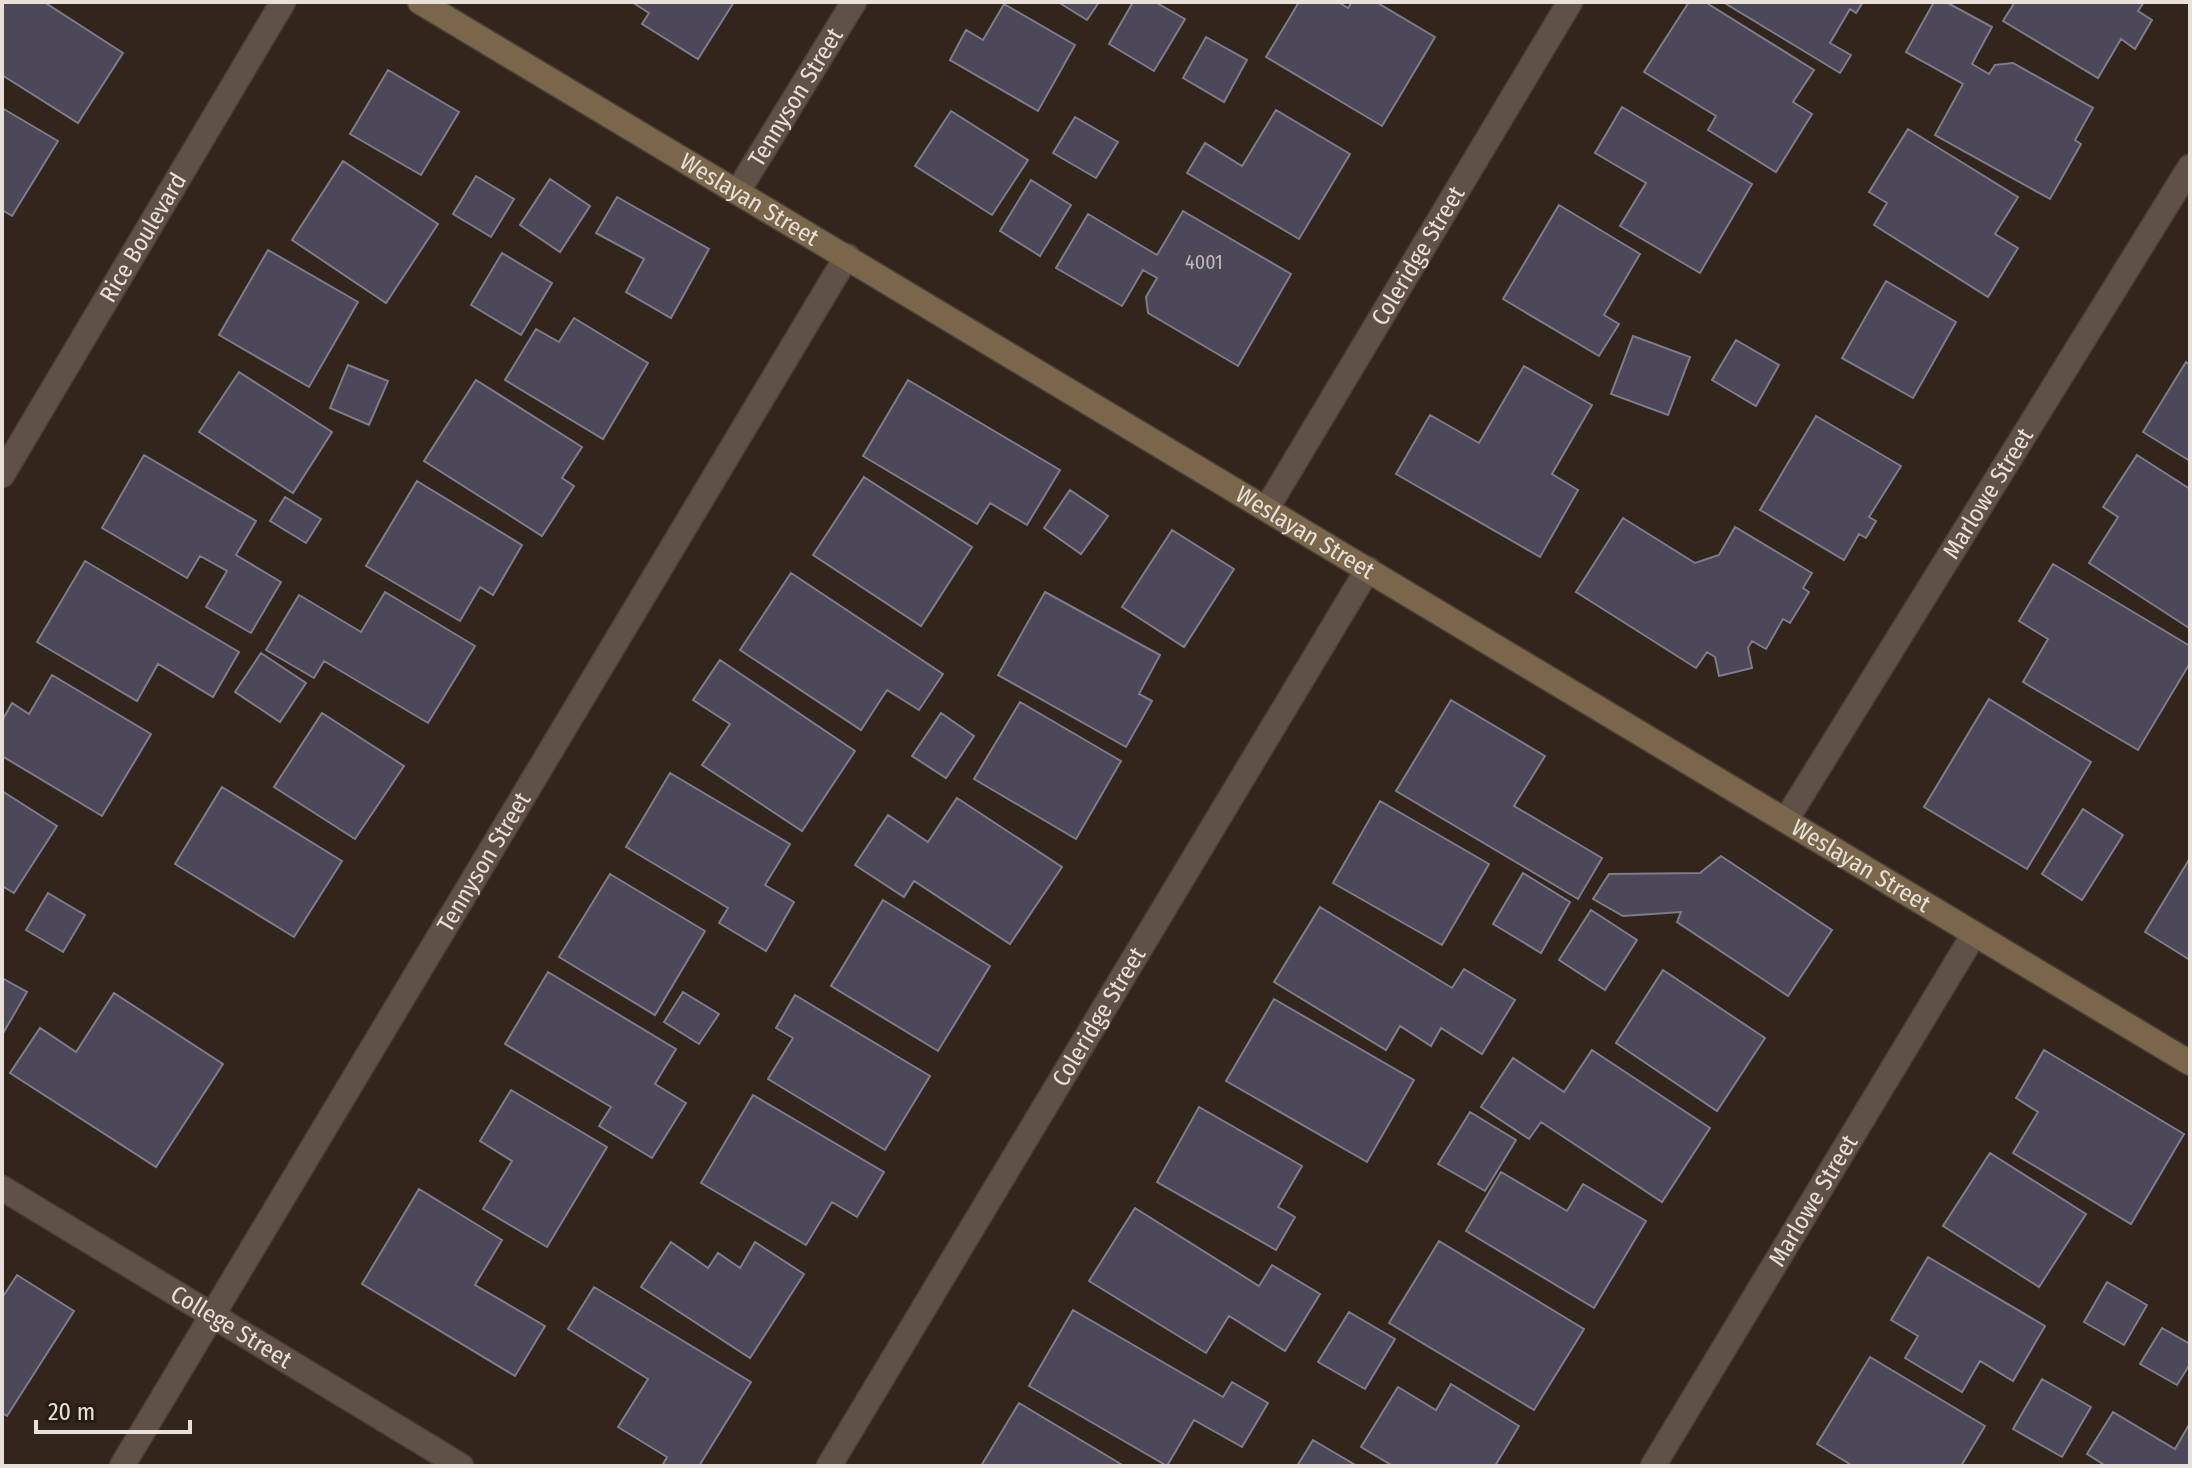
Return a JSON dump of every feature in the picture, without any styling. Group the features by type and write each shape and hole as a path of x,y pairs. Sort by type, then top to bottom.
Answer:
{"main road":[{"name":"Weslayan Street","path":"420,2 2190,1063"}],"street":[{"name":"Rice Boulevard","path":"2,475 283,2"},
{"name":"Tennyson Street","path":"738,191 854,2"},
{"name":"Coleridge Street","path":"1267,508 1570,2"},
{"name":"Marlowe Street","path":"1786,820 2190,167"},
{"name":"Tennyson Street","path":"122,1466 847,256"},
{"name":"Coleridge Street","path":"829,1466 1368,569"},
{"name":"Marlowe Street","path":"1653,1466 1974,934"},
{"name":"College Street","path":"2,1188 461,1466"}],"building":[{"path":"2,2 44,2 123,53 78,123 2,75"},
{"path":"632,2 734,2 698,59 642,24 649,13"},
{"path":"1058,2 1099,2 1087,20"},
{"path":"1133,2 1155,2 1185,19 1154,71 1109,44"},
{"path":"1299,2 1338,2 1348,8 1352,2 1376,2 1435,37 1382,126 1266,57"},
{"path":"1689,2 1705,2 1814,70 1793,102 1812,114 1776,172 1708,130 1716,116 1644,72"},
{"path":"1723,2 1863,2 1856,13 1850,9 1830,43 1851,55 1840,73"},
{"path":"1934,2 1946,2 1992,27 1972,64 1989,74 1995,65 2013,63 2093,108 2075,140 2081,144 2050,199 1935,135 1963,84 1906,52"},
{"path":"2015,2 2144,2 2138,11 2152,20 2135,49 2121,39 2098,78 2003,21"},
{"path":"1004,4 1075,45 1038,111 950,60 966,30 983,40"},
{"path":"1206,37 1247,60 1224,102 1183,78"},
{"path":"388,70 459,112 421,175 350,134"},
{"path":"1622,107 1752,184 1700,273 1620,226 1646,183 1595,153"},
{"path":"2,108 58,141 12,216 2,210"},
{"path":"1276,110 1350,154 1299,239 1187,173 1205,143 1242,166"},
{"path":"951,111 1028,160 992,215 915,166"},
{"path":"1075,117 1118,142 1096,178 1053,153"},
{"path":"1908,129 2018,197 1995,234 2018,248 1988,297 1874,225 1887,203 1869,192"},
{"path":"343,161 438,224 386,303 292,240"},
{"path":"476,176 514,199 491,237 453,214"},
{"path":"550,179 590,206 560,252 520,225"},
{"path":"1031,180 1071,205 1040,256 1000,231"},
{"path":"617,197 709,249 671,318 626,292 644,259 596,233"},
{"path":"1559,205 1640,254 1604,315 1619,324 1599,356 1503,299"},
{"path":"1183,211 1291,274 1238,366 1148,313 1146,297 1157,278 1143,270 1122,306 1056,268 1088,214 1157,255"},
{"path":"268,250 358,302 309,387 219,335"},
{"path":"502,253 552,283 521,335 471,305"},
{"path":"1886,281 1956,322 1913,398 1842,358"},
{"path":"574,318 648,363 603,439 505,380 536,329 559,342"},
{"path":"1633,336 1690,357 1668,415 1611,394"},
{"path":"1736,340 1779,365 1756,406 1712,380"},
{"path":"2186,362 2190,365 2190,461 2143,432"},
{"path":"348,365 388,381 369,425 330,408"},
{"path":"1524,366 1592,405 1552,474 1578,490 1540,557 1396,474 1430,415 1479,443"},
{"path":"239,372 332,432 293,493 199,432"},
{"path":"476,380 582,447 562,478 574,486 542,536 424,461"},
{"path":"908,380 1060,470 1027,525 990,503 977,524 863,456"},
{"path":"1816,416 1901,466 1869,517 1876,521 1866,538 1859,534 1844,560 1760,510"},
{"path":"144,455 256,521 236,555 281,582 251,633 206,607 227,571 200,556 187,578 102,528"},
{"path":"2137,455 2190,489 2189,628 2089,563 2118,517 2103,507"},
{"path":"864,477 972,547 921,626 813,555"},
{"path":"417,481 522,545 493,595 480,587 460,621 366,566"},
{"path":"1070,490 1108,516 1081,554 1044,528"},
{"path":"285,497 321,519 306,543 270,521"},
{"path":"1623,518 1695,563 1719,555 1735,527 1812,573 1803,588 1809,592 1790,623 1783,619 1766,649 1752,641 1748,648 1752,668 1719,676 1715,657 1707,652 1696,668 1576,592"},
{"path":"1172,530 1234,569 1184,647 1122,607"},
{"path":"85,561 239,652 213,697 158,664 137,701 37,642"},
{"path":"2053,564 2190,646 2190,663 2138,750 2023,682 2048,639 2019,621"},
{"path":"791,573 943,674 919,710 887,690 861,730 740,650"},
{"path":"385,592 475,646 428,723 324,661 314,678 266,650 299,595 361,632"},
{"path":"1045,592 1160,655 1139,694 1152,701 1126,747 998,675"},
{"path":"261,653 306,683 280,722 235,692"},
{"path":"720,660 855,751 802,831 702,765 730,724 693,700"},
{"path":"52,675 151,734 102,816 2,756 2,721 12,703 29,714"},
{"path":"1989,699 2091,762 2027,869 1924,807"},
{"path":"1451,700 1545,756 1514,806 1602,858 1578,899 1396,791"},
{"path":"1020,702 1121,761 1076,839 974,779"},
{"path":"322,713 404,766 355,839 274,787"},
{"path":"941,713 974,736 946,778 912,756"},
{"path":"670,773 790,844 765,885 794,902 766,951 719,923 728,908 626,847"},
{"path":"222,787 342,861 294,937 175,864"},
{"path":"2,791 57,826 14,893 2,886"},
{"path":"957,798 1062,867 1010,944 914,881 904,897 855,865 888,815 928,842"},
{"path":"1380,801 1489,864 1442,945 1333,883"},
{"path":"2083,809 2123,835 2082,900 2042,874"},
{"path":"1721,856 1832,930 1788,996 1677,922 1681,912 1623,916 1593,899 1609,874 1700,873"},
{"path":"2190,858 2190,960 2145,932"},
{"path":"1523,873 1570,902 1541,953 1493,924"},
{"path":"610,874 705,931 655,1015 559,957"},
{"path":"48,893 85,915 63,952 26,930"},
{"path":"883,900 990,966 938,1051 831,986"},
{"path":"1320,907 1452,988 1464,969 1515,1000 1482,1054 1441,1028 1431,1046 1400,1026 1386,1050 1274,982"},
{"path":"1591,910 1637,940 1605,990 1559,960"},
{"path":"1663,970 1765,1038 1717,1111 1616,1043"},
{"path":"548,972 676,1049 655,1084 686,1103 652,1158 599,1126 611,1107 505,1044"},
{"path":"2,978 27,992 2,1035"},
{"path":"683,992 719,1014 699,1044 664,1022"},
{"path":"114,993 223,1064 156,1167 10,1073 40,1028 76,1052"},
{"path":"795,995 930,1076 885,1150 768,1079 793,1038 776,1028"},
{"path":"1274,999 1414,1080 1367,1162 1226,1081"},
{"path":"1592,1050 1710,1128 1662,1202 1541,1122 1529,1139 1481,1107 1513,1058 1564,1092"},
{"path":"2044,1050 2184,1134 2131,1224 2013,1153 2038,1112 2016,1098"},
{"path":"511,1090 607,1147 547,1247 483,1209 512,1161 480,1141"},
{"path":"753,1095 884,1172 857,1217 832,1202 806,1245 701,1183"},
{"path":"1199,1107 1302,1166 1278,1207 1295,1217 1276,1250 1157,1182"},
{"path":"1470,1112 1516,1140 1485,1191 1438,1164"},
{"path":"1990,1153 2086,1214 2039,1287 1943,1226"},
{"path":"1501,1172 1567,1211 1583,1184 1646,1221 1594,1308 1466,1231"},
{"path":"419,1189 502,1240 475,1285 545,1326 515,1376 362,1284"},
{"path":"1135,1208 1259,1286 1272,1265 1320,1294 1285,1351 1229,1316 1206,1353 1089,1281"},
{"path":"1439,1241 1584,1329 1534,1410 1389,1323"},
{"path":"671,1242 708,1268 718,1253 740,1268 755,1242 804,1274 750,1358 641,1287"},
{"path":"1928,1257 2045,1326 2013,1381 1980,1361 1962,1392 1905,1358 1918,1336 1891,1320"},
{"path":"17,1275 74,1311 7,1416 2,1413 2,1298"},
{"path":"2107,1282 2147,1305 2124,1345 2084,1322"},
{"path":"594,1287 751,1382 699,1466 662,1466 667,1457 618,1427 648,1379 568,1329"},
{"path":"1073,1310 1223,1397 1232,1382 1268,1403 1242,1447 1194,1420 1167,1466 1029,1386"},
{"path":"1349,1312 1395,1339 1365,1389 1318,1362"},
{"path":"2162,1328 2190,1344 2190,1364 2177,1385 2140,1364"},
{"path":"1870,1357 1985,1426 1961,1466 1853,1466 1817,1444"},
{"path":"2042,1379 2091,1407 2062,1457 2013,1429"},
{"path":"1451,1384 1519,1426 1495,1466 1393,1466 1361,1447 1398,1387 1436,1410"},
{"path":"1019,1403 1124,1466 981,1466"},
{"path":"2113,1412 2175,1449 2190,1423 2190,1466 2106,1466 2087,1454"},
{"path":"1313,1440 1357,1466 1297,1466"}]}
